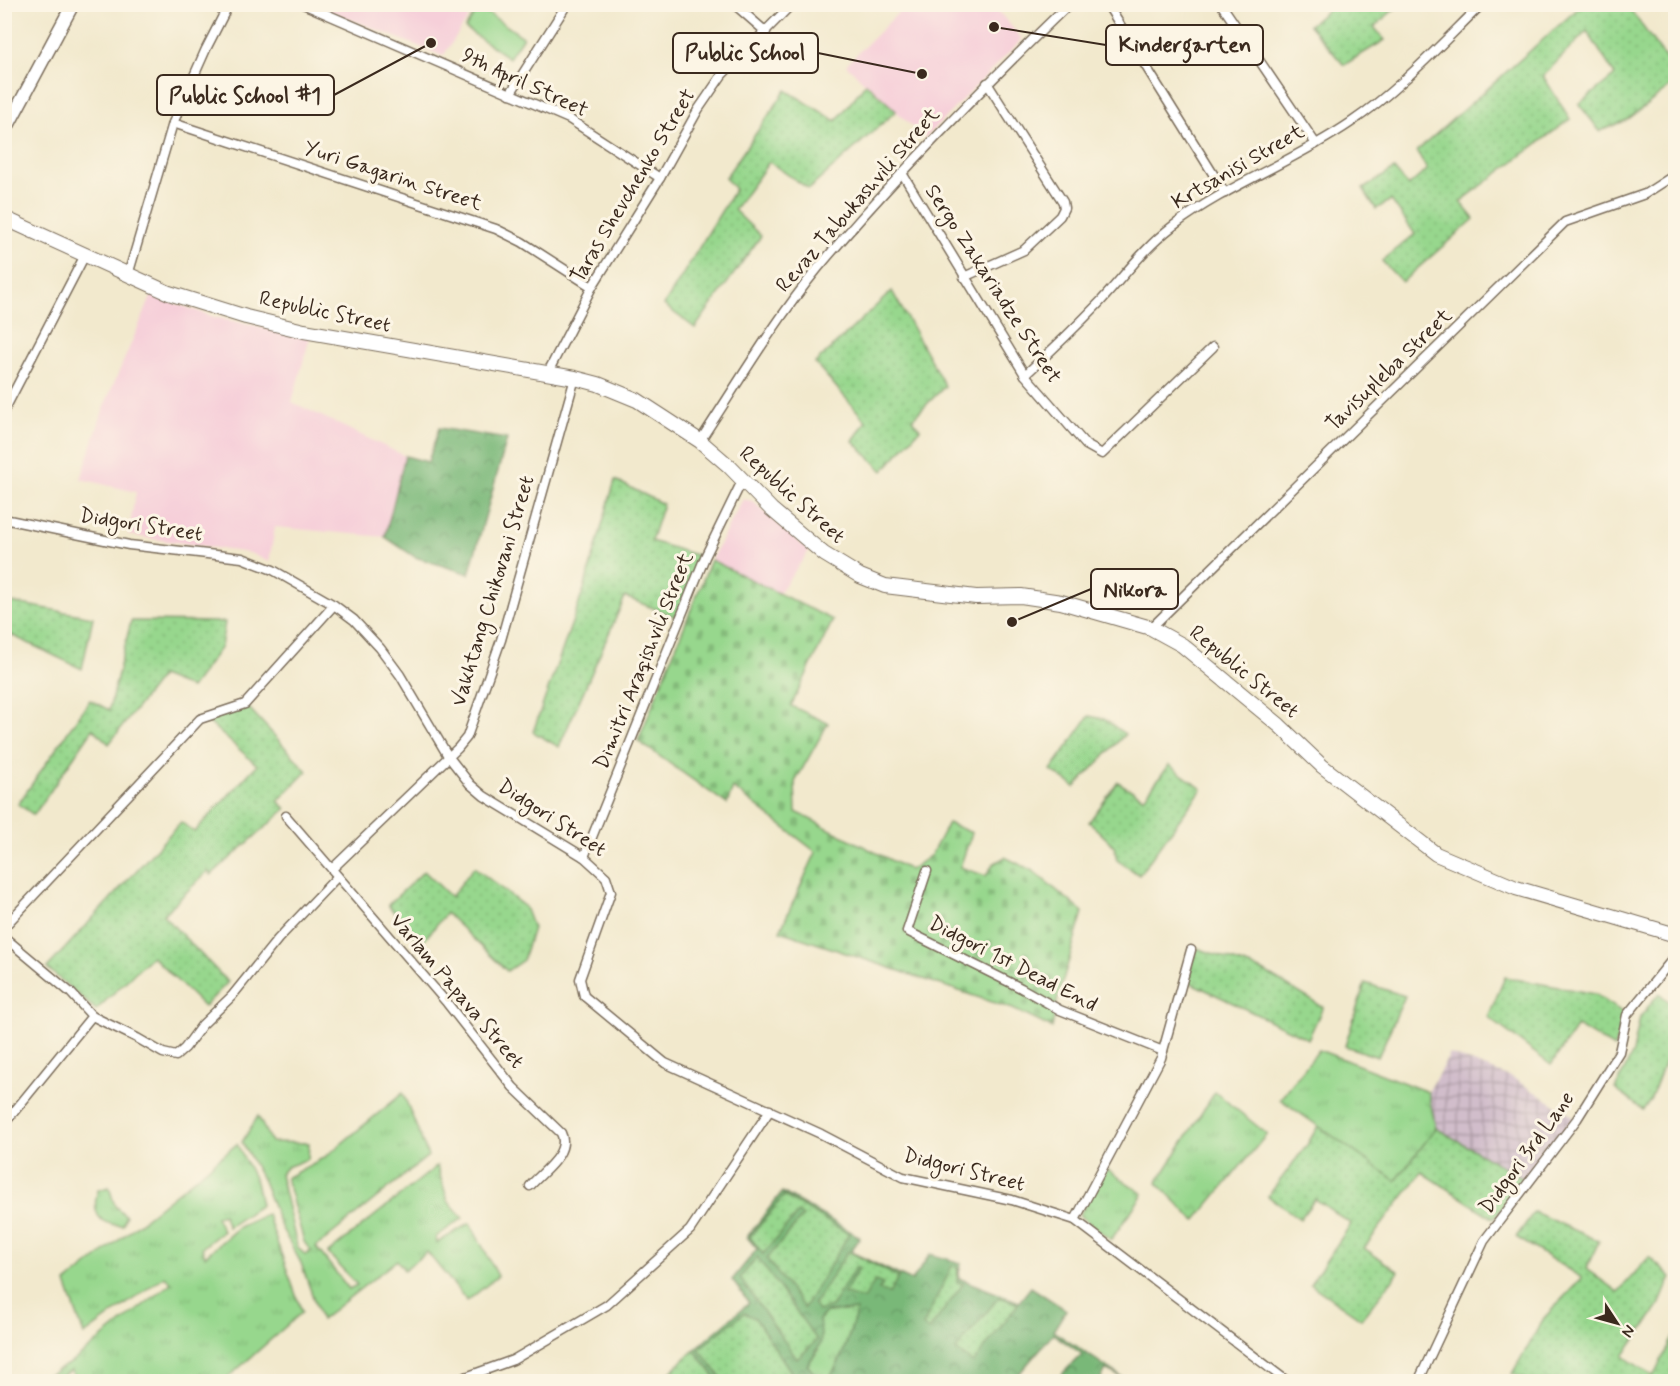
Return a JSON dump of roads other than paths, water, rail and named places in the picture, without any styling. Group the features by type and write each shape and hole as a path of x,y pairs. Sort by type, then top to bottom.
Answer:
{"main road":[{"name":"Republic Street","path":"4,218 169,293 246,317 304,331 548,372 598,384 637,400 700,441 824,554 843,568 885,586 976,597 1021,596 1062,602 1151,628 1182,645 1279,725 1322,766 1436,854 1516,888 1676,935"}],"street":[{"path":"4,116 64,4"},
{"path":"4,133 73,4"},
{"path":"128,275 173,123 229,4"},
{"name":"9th April Street","path":"303,4 569,119 660,177"},
{"path":"510,94 567,4"},
{"path":"734,4 766,32"},
{"name":"Taras Shevchenko Street","path":"548,372 592,287 660,177 698,110 722,75 792,4"},
{"name":"Revaz Tabukashvili Street","path":"700,441 767,338 817,269 902,173 987,83 1069,4"},
{"path":"1107,4 1142,64 1184,125 1225,193"},
{"path":"1221,4 1316,144"},
{"name":"Krtsanisi Street","path":"1025,375 1086,316 1150,244 1175,224 1225,193 1349,124 1388,95 1482,4"},
{"path":"964,277 1024,250 1060,216 1064,208 1063,202 987,83"},
{"name":"Yuri Gagarin Street","path":"173,123 496,229 522,242 592,287"},
{"name":"Sergo Zakariadze Street","path":"902,173 1025,375 1086,445 1102,454 1213,347"},
{"name":"Tavisupleba Street","path":"1151,628 1565,222 1645,194 1676,174"},
{"path":"4,411 85,255"},
{"name":"Vakhtang Chikovani Street","path":"92,1016 163,1053 176,1056 202,1025 232,996 334,873 467,737 501,640 575,378"},
{"name":"Dimitri Araqishvili Street","path":"584,857 705,557 742,481"},
{"name":"Didgori Street","path":"4,519 129,545 242,558 273,570 334,605 354,620 380,648 448,756 471,784 484,796 584,857 606,878 611,892 580,979 584,996 665,1063 770,1110 903,1177 1012,1200 1075,1220 1288,1382"},
{"path":"4,927 200,719 245,704 334,605"},
{"name":"Varlam Papava Street","path":"286,816 447,1003 513,1087 561,1133 564,1139 563,1149 530,1186"},
{"name":"Didgori 1st Dead End","path":"927,871 907,931 1060,1010 1163,1051"},
{"path":"4,937 70,993 92,1016 4,1125"},
{"path":"1075,1220 1161,1058 1191,950"},
{"name":"Didgori 3rd Lane","path":"1418,1382 1484,1241 1577,1119 1619,1052 1627,1015 1676,955"},
{"path":"452,1382 513,1360 607,1305 690,1230 770,1110"}],"place":[{"name":"Kindergarten","path":"994,27"},
{"name":"Public School #1","path":"431,43"},
{"name":"Public School","path":"922,74"},
{"name":"Nikora","path":"1012,622"}]}
